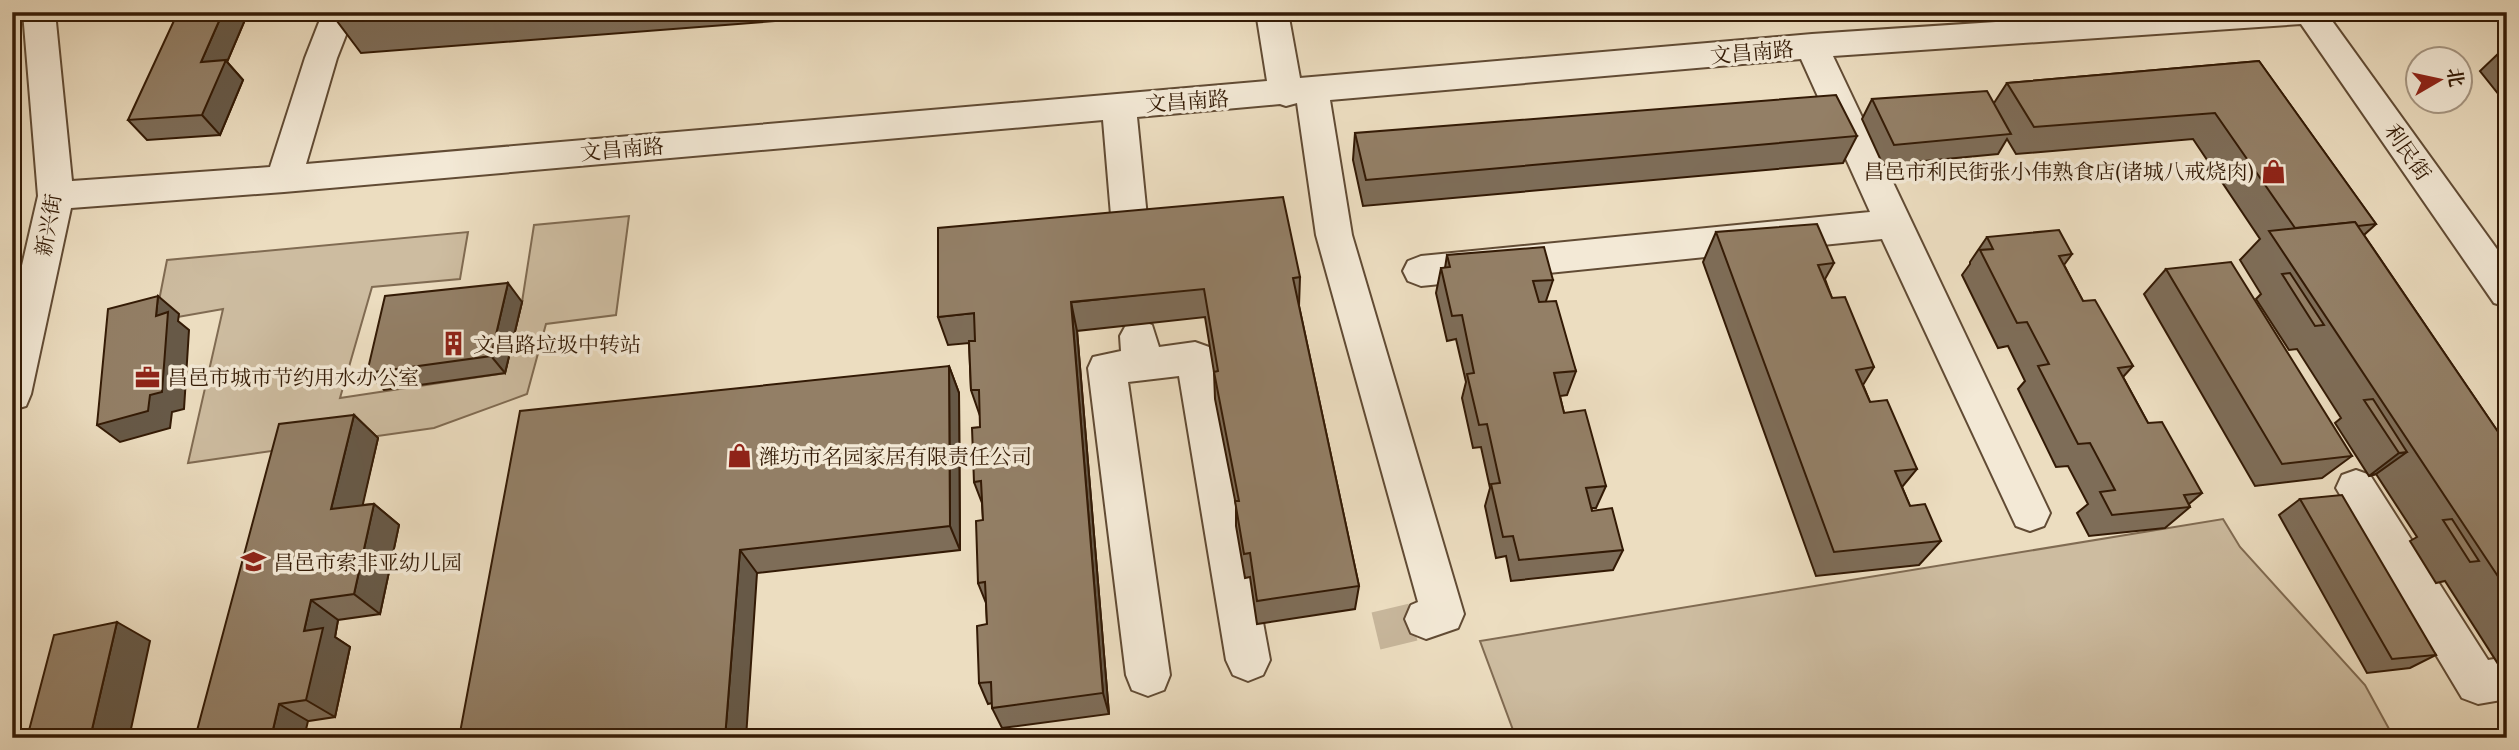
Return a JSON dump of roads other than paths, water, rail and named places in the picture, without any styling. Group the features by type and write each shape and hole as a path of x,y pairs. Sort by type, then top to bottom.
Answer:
{"street":[{"name":"新兴街","path":"12,394 21,319 56,196 39,12"},
{"path":"284,179 321,58 339,12"},
{"path":"1272,12 1299,93 1334,235 1443,614 1426,619"},
{"name":"利民街","path":"2309,12 2507,292"},
{"name":"文昌南路","path":"56,196 1299,93 1812,46 2318,12"},
{"path":"1812,46 2030,513"},
{"path":"1118,106 1130,227"},
{"path":"1421,271 1893,224"},
{"path":"1148,675 1107,368 1141,351 1195,358 1248,660"},
{"path":"2356,488 2478,683 2507,678"}],"tunnel":[{"path":"1376,631 1426,619"}],"place":[{"name":"昌邑市利民街张小伟熟食店(诸城八戒烧肉)","path":"2274,171"},
{"name":"文昌路垃圾中转站","path":"453,344"},
{"name":"昌邑市城市节约用水办公室","path":"147,377"},
{"name":"潍坊市名园家居有限责任公司","path":"739,456"},
{"name":"昌邑市索非亚幼儿园","path":"253,562"}]}
